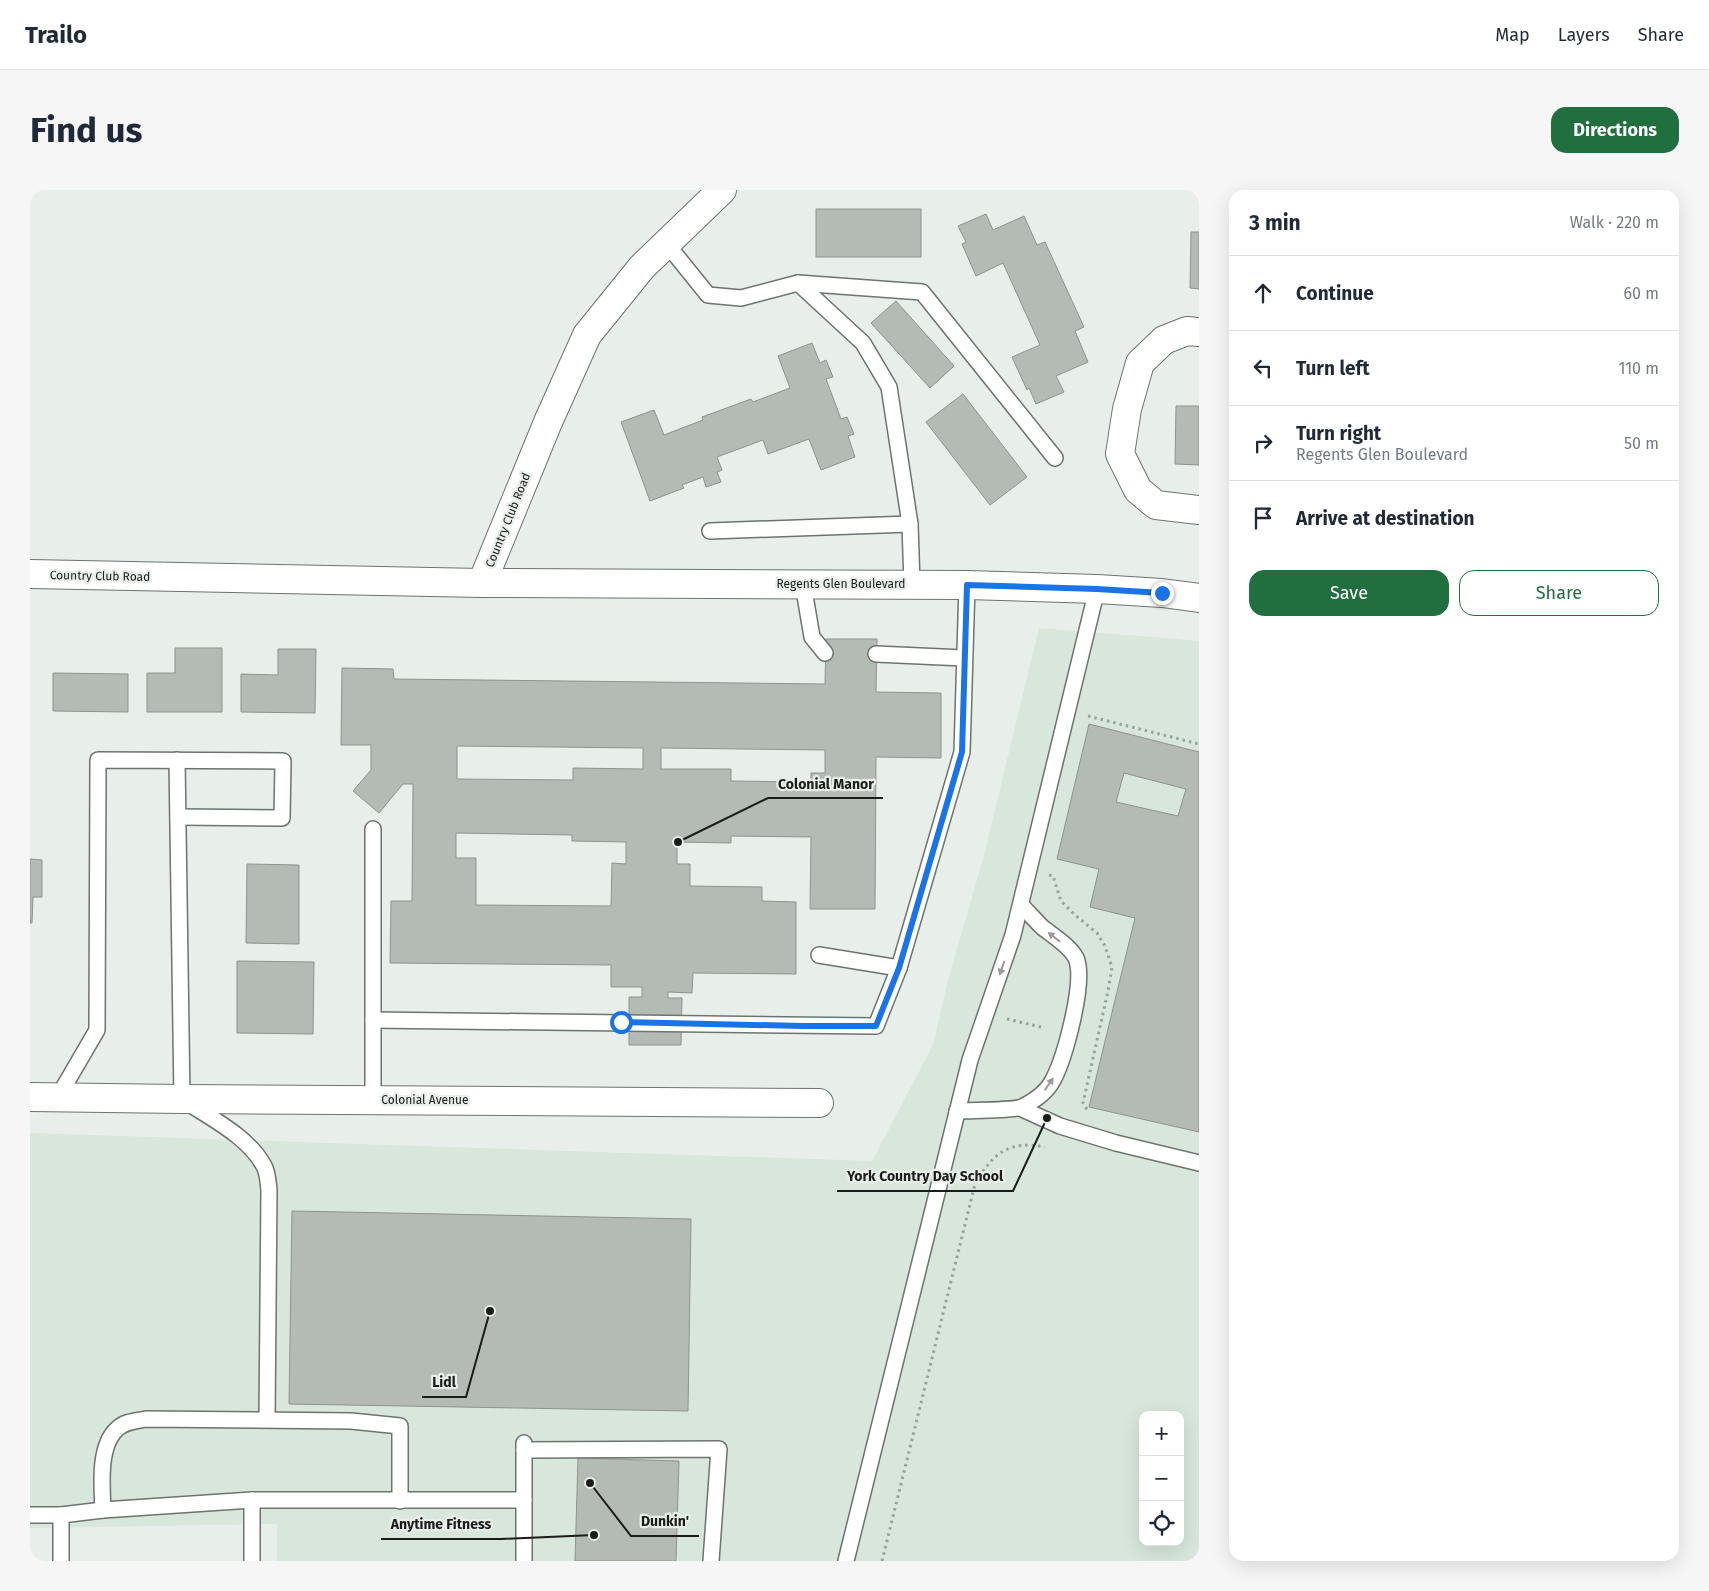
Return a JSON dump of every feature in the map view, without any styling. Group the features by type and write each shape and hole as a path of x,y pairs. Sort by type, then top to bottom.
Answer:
{"street":[{"name":"Country Club Road","path":"30,574 482,583 548,422 587,335 642,267 722,190"},
{"path":"1199,332 1187,331 1164,340 1140,363 1127,409 1120,454 1138,490 1156,505 1199,510"},
{"name":"Regents Glen Boulevard","path":"482,583 967,585 1097,589 1162,593 1199,598"},
{"name":"Colonial Avenue","path":"30,1097 819,1103"}],"lane":[{"path":"666,243 708,295 741,298 798,283 922,292 1055,458"},
{"path":"798,283 863,343 888,387 910,524 912,584"},
{"path":"710,530 910,524"},
{"path":"804,584 812,637 826,653"},
{"path":"373,1020 876,1026 899,968 962,752 967,585"},
{"path":"846,1561 970,1060 1013,935 1021,905 1097,589"},
{"path":"876,654 964,658"},
{"path":"58,1096 97,1030 98,760 283,761 282,818 178,817"},
{"path":"177,760 182,1099 250,1147 265,1168 269,1190 267,1419"},
{"path":"373,829 373,1100"},
{"path":"1020,1108 1037,1098 1053,1080 1066,1043 1077,997 1079,979 1079,966 1075,956 1065,945 1040,926 1021,905"},
{"path":"819,955 899,968"},
{"path":"957,1111 1020,1108 1069,1128 1116,1143 1199,1163"},
{"path":"103,1510 102,1474 106,1451 111,1438 116,1429 128,1422 146,1419 351,1420 400,1426 400,1501"},
{"path":"524,1561 524,1446 719,1449 711,1561"},
{"path":"252,1500 252,1561"},
{"path":"30,1515 60,1515 103,1510 252,1500 524,1500"},
{"path":"60,1515 61,1561"}],"path":[{"path":"1068,712 1199,744"},
{"path":"1007,1019 1045,1028"},
{"path":"882,1561 975,1184 985,1167 996,1155 1012,1146 1032,1144 1045,1147"}],"shaded area":[{"path":"1039,628 1199,641 1199,1561 277,1561 277,1524 30,1528 30,1133 872,1161 933,1045 948,980 983,859"}],"building":[{"path":"816,209 921,209 921,257 816,257"},
{"path":"986,214 993,230 1024,216 1037,245 1045,242 1084,327 1075,331 1088,362 1056,376 1064,392 1036,404 1029,388 1027,390 1012,357 1040,345 1003,263 976,276 962,244 966,242 958,226"},
{"path":"1191,232 1199,232 1199,289 1190,288"},
{"path":"896,301 954,366 930,388 871,323"},
{"path":"812,343 820,363 826,360 833,377 826,379 841,419 847,417 854,434 848,436 855,457 821,470 809,439 768,454 763,440 717,457 722,470 717,472 721,482 706,487 703,477 682,485 684,488 650,501 621,422 654,410 664,435 703,420 702,417 751,399 753,402 790,388 778,356"},
{"path":"963,394 1027,477 990,505 926,422"},
{"path":"1176,406 1199,406 1199,465 1175,464"},
{"path":"826,639 877,639 876,692 941,693 941,758 876,757 875,909 810,909 811,837 731,836 731,843 677,842 677,864 690,864 690,886 762,887 762,901 796,902 796,974 693,973 692,993 668,992 668,998 682,998 681,1045 629,1045 629,997 642,997 642,987 611,987 611,965 390,963 391,901 412,901 413,784 403,784 379,813 353,791 371,770 371,745 341,745 342,668 393,669 394,679 825,684","holes":["457,746 643,748 643,769 573,768 573,780 457,779","661,748 825,750 825,773 811,773 811,782 731,781 731,769 661,769","456,833 572,835 572,841 626,842 626,864 612,863 611,906 476,905 476,858 456,858"]},
{"path":"175,648 222,648 222,712 147,712 147,673 175,673"},
{"path":"278,649 316,649 315,713 241,712 241,674 278,675"},
{"path":"53,673 128,674 128,712 53,711"},
{"path":"1089,724 1199,752 1199,1132 1089,1107 1135,918 1090,907 1099,869 1057,859","holes":["1124,773 1186,789 1178,816 1116,802"]},
{"path":"30,859 42,860 42,897 33,897 32,923 30,923"},
{"path":"247,864 299,865 299,944 246,943"},
{"path":"237,961 314,962 313,1034 237,1033"},
{"path":"292,1211 691,1219 688,1411 289,1404"},
{"path":"578,1458 679,1461 676,1561 575,1561"}],"place":[{"name":"Colonial Manor","path":"678,842"},
{"name":"York Country Day School","path":"1047,1118"},
{"name":"Lidl","path":"490,1311"},
{"name":"Dunkin'","path":"590,1483"},
{"name":"Anytime Fitness","path":"594,1535"}],"route":[{"path":"621,1022 876,1026 899,968 962,752 967,585 1162,593"}]}
